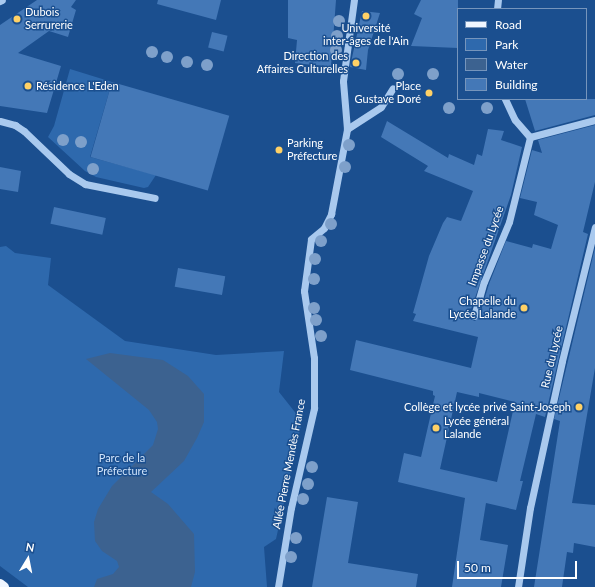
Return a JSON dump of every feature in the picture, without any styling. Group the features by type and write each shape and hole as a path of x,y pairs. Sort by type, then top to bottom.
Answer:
{"main road":[{"path":"0,584 4,587"}],"street":[{"name":"Allée Pierre Mendès France","path":"278,587 290,508 314,408 314,358 304,291 311,239 328,223 332,214 347,129 343,93 344,67 354,0"},
{"path":"347,129 381,107 393,88"},
{"path":"505,100 515,120 530,137 595,120"},
{"path":"0,121 15,125 24,131 69,174 85,184 155,198"},
{"name":"Impasse du Lycée","path":"474,316 486,275 509,222 530,137"},
{"name":"Rue du Lycée","path":"518,587 542,454 595,227"}],"green space":[{"path":"70,69 112,82 90,157 156,175 148,187 144,188 96,177 85,171 48,137 54,126"},
{"name":"Parc de la Préfecture","path":"6,246 15,253 51,258 48,285 125,341 216,355 284,351 279,392 302,421 276,539 264,547 267,587 28,587 0,566 0,247"}],"water":[{"path":"110,353 163,360 188,376 204,394 204,422 197,438 184,461 151,492 168,504 194,534 195,572 191,587 94,587 97,579 113,574 119,567 117,561 102,551 95,541 94,522 98,509 112,486 153,445 158,429 157,422 149,410 86,359"}],"building":[{"path":"37,0 76,0 71,7 76,10 68,37 49,31 18,53 61,66 47,113 0,106 0,25"},
{"path":"158,0 221,0 216,20 157,4"},
{"path":"288,0 336,0 331,67 295,63 297,40 288,38"},
{"path":"421,0 458,0 457,48 411,46 422,18 414,14"},
{"path":"362,11 380,13 368,50 366,70 350,67"},
{"path":"212,32 228,36 224,51 208,48"},
{"path":"112,82 229,116 208,191 91,157"},
{"path":"595,99 595,115 535,131 525,100"},
{"path":"387,121 448,158 449,154 474,165 477,154 482,156 488,129 504,131 501,140 522,147 511,195 469,315 470,319 475,321 479,317 489,284 506,241 532,248 533,244 551,249 558,225 534,215 537,202 520,198 532,150 542,153 538,140 595,125 595,182 583,232 588,234 545,417 536,414 520,481 523,481 516,510 486,503 480,540 508,545 501,587 452,587 465,498 398,482 404,453 421,457 435,396 433,395 433,391 350,370 356,340 471,368 478,337 413,321 416,314 413,313 429,256 443,223 447,217 461,221 473,191 424,171 428,166 381,137","holes":["457,392 479,397 479,393 515,402 497,482 440,469"]},
{"path":"0,167 21,171 18,192 0,189"},
{"path":"54,207 106,218 102,235 50,224"},
{"name":"Collège et lycée privé Saint-Joseph","path":"595,248 595,368 572,503 595,505 595,547 574,543 573,553 567,552 562,587 534,587 560,421 554,419"},
{"path":"178,268 225,276 222,295 175,287"},
{"path":"327,497 358,502 348,563 418,574 416,587 312,587"}],"place":[{"name":"Université inter-âges de l'Ain","path":"366,16"},
{"name":"Dubois Serrurerie","path":"17,19"},
{"name":"Direction des Affaires Culturelles","path":"356,63"},
{"name":"Résidence L'Eden","path":"28,86"},
{"name":"Place Gustave Doré","path":"429,93"},
{"name":"Parking Préfecture","path":"279,150"},
{"name":"Chapelle du Lycée Lalande","path":"524,308"},
{"name":"Collège et lycée privé Saint-Joseph","path":"579,407"},
{"name":"Lycée général Lalande","path":"436,428"}]}
